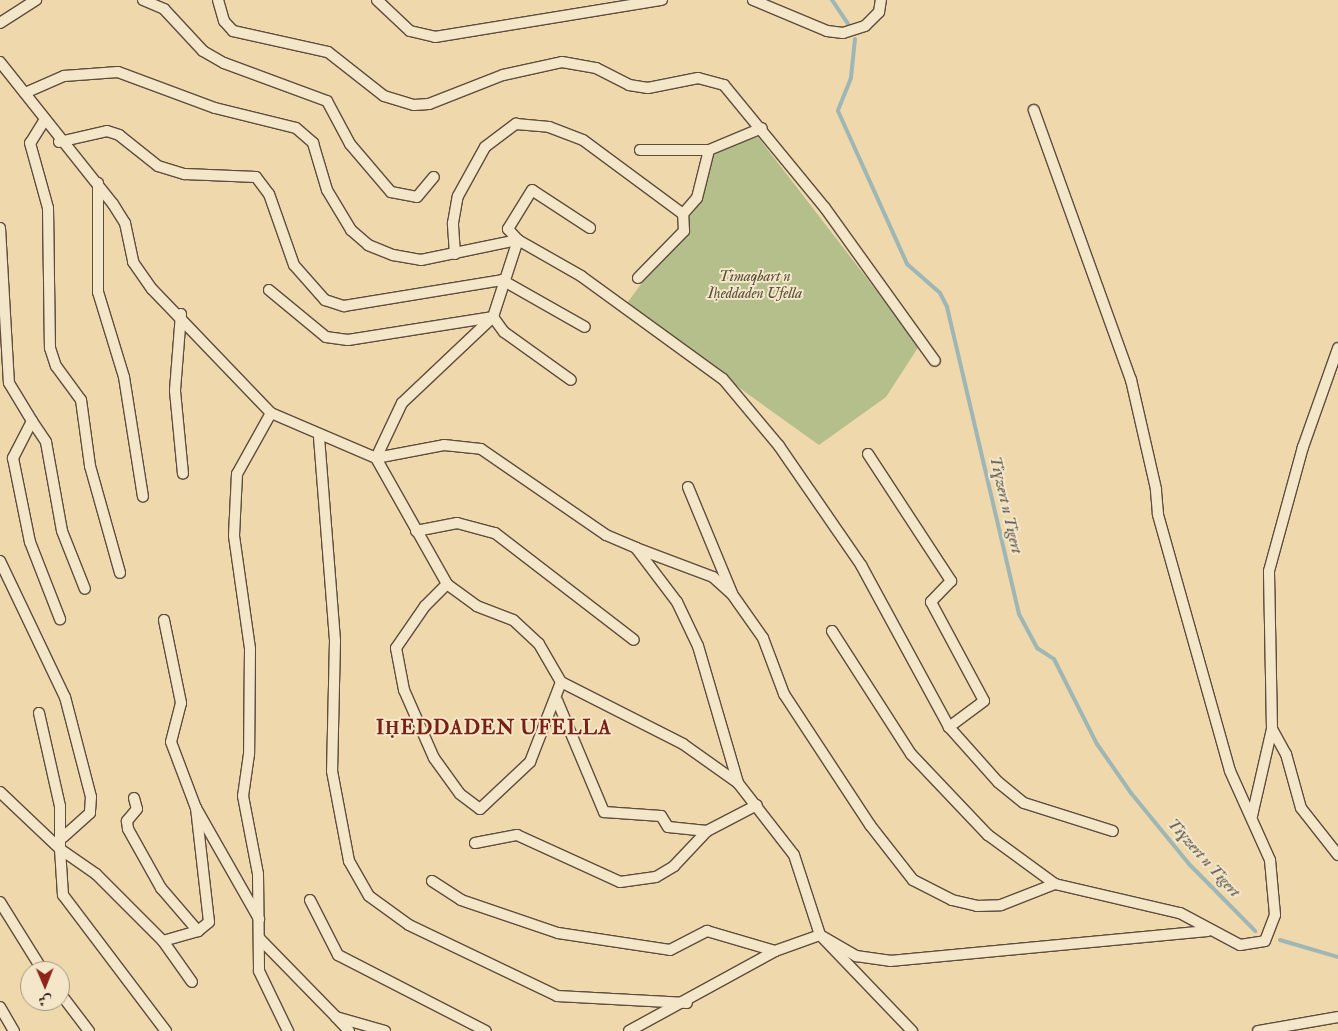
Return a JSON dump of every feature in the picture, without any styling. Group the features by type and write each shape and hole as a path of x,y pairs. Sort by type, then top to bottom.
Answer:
{"street":[{"path":"0,23 36,0"},
{"path":"143,0 164,10 204,51 224,63 327,101 350,144 391,192 417,197 434,178"},
{"path":"218,0 224,21 233,31 328,52 399,102 430,104 503,75 570,62 648,88 711,79 724,85 762,128 935,361"},
{"path":"377,0 410,32 435,37 662,0"},
{"path":"754,0 827,31 843,33 865,26 879,12 881,0"},
{"path":"0,62 25,93 59,142 98,183 124,222 133,262 152,289 181,314 271,413 319,437 376,458 444,445 480,449 606,535 713,577 732,594"},
{"path":"25,93 64,76 118,72 215,108 296,128 313,143 337,211 368,245 421,260 518,240"},
{"path":"832,631 911,754 988,835 1055,884 1180,913 1208,931 1240,945 1255,945 1265,941 1272,929 1275,890 1270,860 1252,816 1230,771 1158,514 1156,489 1131,380 1034,110"},
{"path":"44,120 30,143 48,208 50,348 56,366 81,400 90,466 120,572"},
{"path":"455,254 453,223 462,188 485,147 516,124 549,127 583,140 683,214"},
{"path":"640,150 709,150 762,128"},
{"path":"59,142 107,131 119,135 158,166 185,174 256,178 269,194 294,265 325,300 344,306 502,280 585,327"},
{"path":"638,278 684,231 683,214 697,198 709,150"},
{"path":"98,183 98,292 124,376 143,497"},
{"path":"590,228 532,190 508,229 518,240 581,276 723,379 779,446 861,565 949,728 998,782 1024,803 1113,831"},
{"path":"0,228 8,383 46,442 62,531 85,588"},
{"path":"376,458 402,402 493,317 502,280 518,240"},
{"path":"269,290 326,337 348,340 493,317"},
{"path":"181,314 175,391 183,474"},
{"path":"493,317 504,332 571,380"},
{"path":"1252,816 1272,729 1269,571 1303,448 1338,348"},
{"path":"271,413 237,474 234,536 250,649 249,754 243,796 258,874 260,920 259,971 288,1031"},
{"path":"32,421 13,458 30,542 60,619"},
{"path":"319,437 335,631 333,779 349,861 368,896 409,926 557,996 687,1003"},
{"path":"868,454 951,581 931,602 984,700 949,728"},
{"path":"376,458 447,584 477,606 513,620 538,644 561,682 683,744 738,783 794,855 820,935 912,1031"},
{"path":"688,487 732,594 763,638 784,694 870,825 913,880 952,900 976,906 1001,906 1055,884"},
{"path":"416,531 457,523 495,533 634,640"},
{"path":"636,548 677,602 698,646 738,783"},
{"path":"0,561 65,698 91,797 90,813 63,837"},
{"path":"447,584 425,606 396,648 414,719 451,782 472,806 480,809 530,762 557,700 561,682"},
{"path":"164,620 181,704 171,742 196,808 260,920"},
{"path":"557,700 604,812 661,816 668,827 707,831"},
{"path":"39,713 63,837 60,849 64,895 166,1031"},
{"path":"1272,729 1286,754 1301,808 1338,855"},
{"path":"0,792 60,849 96,874 163,941 192,982"},
{"path":"134,798 138,807 127,821 128,829 160,888 198,931"},
{"path":"476,843 517,835 620,882 656,877 707,831 757,805"},
{"path":"163,941 198,931 209,922 211,914 196,808"},
{"path":"432,881 461,900 558,932 670,950 706,931 775,951"},
{"path":"310,900 338,955 486,1031"},
{"path":"0,902 37,961"},
{"path":"629,1031 687,1003 775,951 820,935 856,956 890,961 1208,931"},
{"path":"259,938 349,1031"},
{"path":"70,1006 89,1031"},
{"path":"0,1007 14,1031"},
{"path":"336,1017 385,1031"},
{"path":"1258,1031 1338,1017"}],"green space":[{"name":"Timaqbart n Iḥeddaden Ufella","path":"758,137 919,346 886,397 819,445 625,306 702,200 715,149"}],"waterway":[{"name":"Tiɣzert n Tigert","path":"832,0 850,27"},
{"name":"Tiɣzert n Tigert","path":"855,39 851,78 838,111 907,264 940,293 947,307 1019,614 1037,648 1054,659 1097,744 1131,793 1190,865 1255,931"},
{"name":"Tiɣzert n Tigert","path":"1280,940 1338,957"}],"district":[{"name":"IḤEDDADEN UFELLA","path":"494,727"}]}
